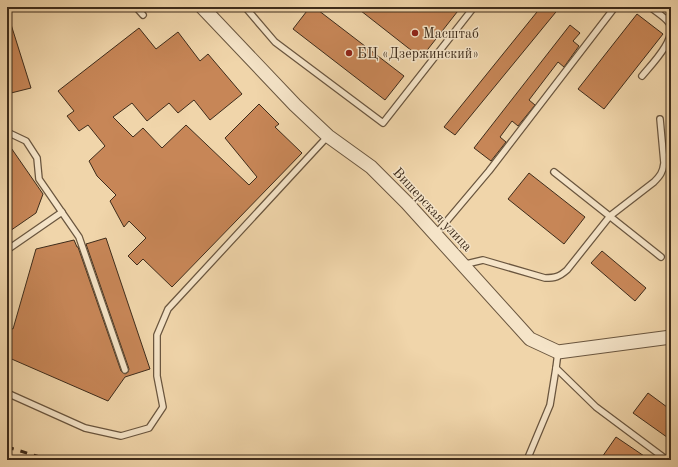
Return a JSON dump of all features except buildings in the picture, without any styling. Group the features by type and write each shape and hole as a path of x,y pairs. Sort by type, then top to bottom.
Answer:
{"street":[{"name":"Вишерская улица","path":"202,7 295,105 328,136 371,167 407,203 435,236 530,339 558,352"},
{"path":"558,352 671,337"}],"lane":[{"path":"136,7 143,15"},
{"path":"245,7 275,42 382,123 474,7"},
{"path":"435,236 489,170 616,7"},
{"path":"642,76 669,42 671,32 669,23 650,7"},
{"path":"462,265 483,260 545,278 561,276 610,216 660,176 664,163 660,119"},
{"path":"7,132 26,141 37,158 39,179 79,237 125,370"},
{"path":"7,393 85,428 121,436 149,428 163,407 157,376 158,335 168,309 328,136"},
{"path":"554,172 661,257"},
{"path":"7,250 62,212"},
{"path":"527,460 550,405 558,352"},
{"path":"556,368 596,408 667,460"}],"railway":[{"path":"7,447 50,460"}],"place":[{"name":"Масштаб","path":"415,33"},
{"name":"БЦ «Дзержинский»","path":"349,53"}]}
